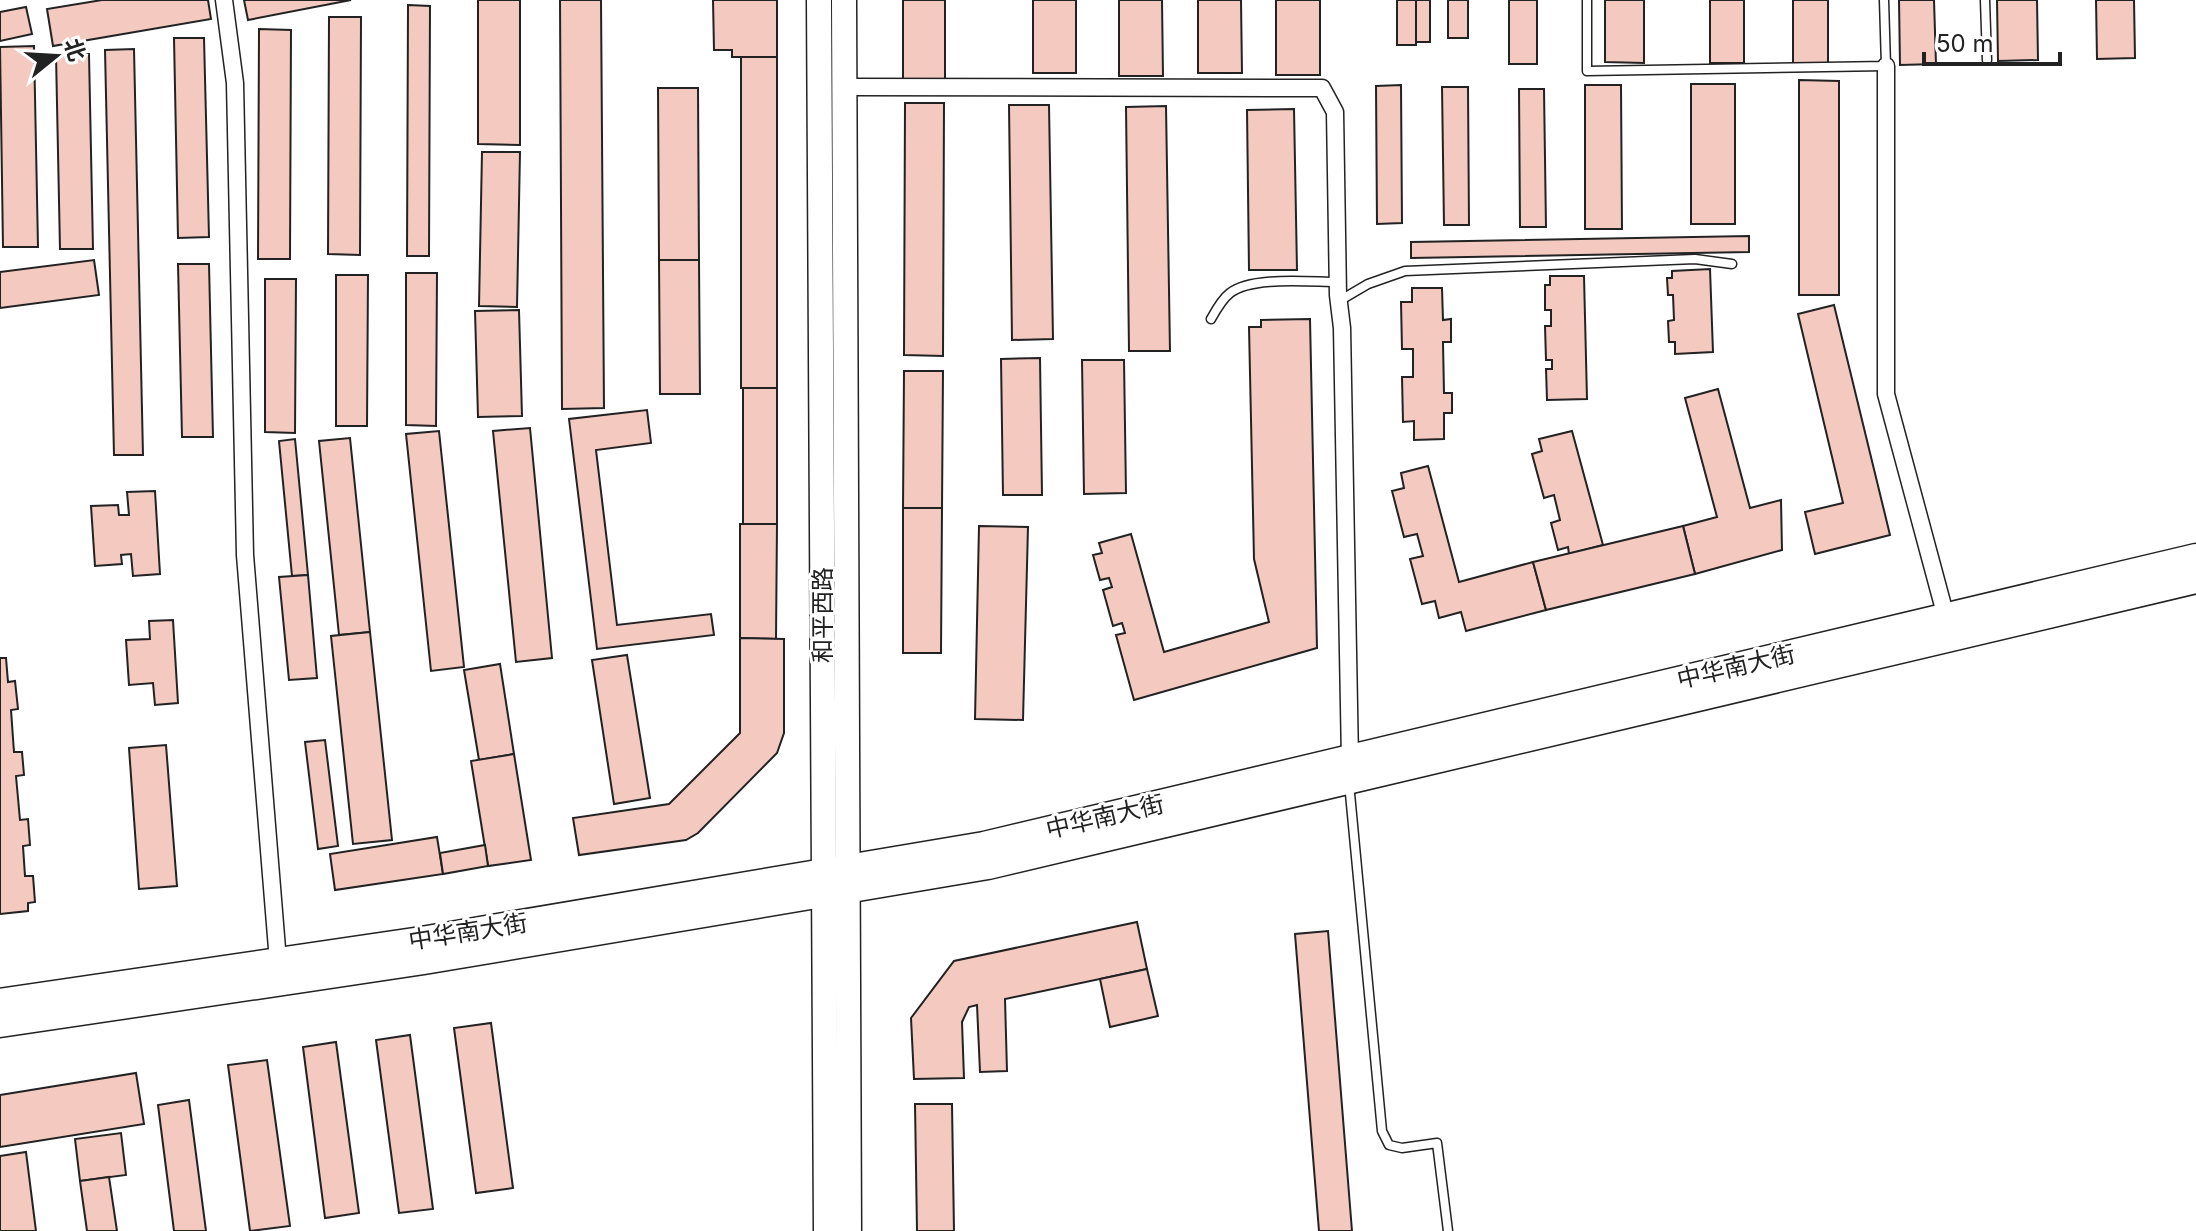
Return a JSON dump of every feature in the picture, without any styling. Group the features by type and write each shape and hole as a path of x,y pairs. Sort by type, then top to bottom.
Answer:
{"main road":[{"name":"和平西路","path":"819,0 836,881 849,1231"},
{"name":"和平西路","path":"826,1231 836,881 844,0"},
{"name":"中华南大街","path":"0,1002 836,881 988,866 1946,617 2196,557"},
{"name":"中华南大街","path":"1350,771 2196,580"},
{"name":"中华南大街","path":"0,1024 424,961 836,881"}],"street":[{"path":"224,0 235,83 245,555 278,961"},
{"path":"1886,66 1886,394 1946,617"},
{"path":"844,87 1322,88 1335,112 1350,771"}],"lane":[{"path":"1587,0 1587,71 1886,66 1884,0"},
{"path":"1985,0 1987,60"},
{"path":"1339,301 1368,284 1405,271 1695,259 1732,264"},
{"path":"1211,319 1227,294 1240,287 1255,283 1338,282"},
{"path":"1350,771 1382,1131 1389,1145 1402,1148 1437,1143 1448,1231"}],"building":[{"path":"102,0 208,0 211,19 53,46 47,9"},
{"path":"244,0 351,0 248,20"},
{"path":"478,0 520,0 520,145 478,144"},
{"path":"560,0 601,0 604,408 562,409"},
{"path":"713,0 777,0 777,57 732,57 732,50 714,50"},
{"path":"903,0 945,0 945,80 903,80"},
{"path":"1033,0 1076,0 1076,73 1033,73"},
{"path":"1119,0 1162,0 1163,76 1119,76"},
{"path":"1198,0 1241,0 1242,73 1198,73"},
{"path":"1276,0 1320,0 1320,75 1276,75"},
{"path":"1397,0 1416,0 1416,45 1397,45"},
{"path":"1416,0 1430,0 1430,42 1416,42"},
{"path":"1448,0 1468,0 1468,38 1448,38"},
{"path":"1509,0 1537,0 1537,64 1509,64"},
{"path":"1605,0 1644,0 1644,63 1605,62"},
{"path":"1710,0 1744,0 1744,63 1710,63"},
{"path":"1793,0 1828,0 1828,64 1793,64"},
{"path":"1899,0 1934,0 1936,64 1900,65"},
{"path":"1997,0 2037,0 2038,60 1998,61"},
{"path":"2096,0 2134,0 2135,58 2097,59"},
{"path":"408,5 430,6 429,256 407,256"},
{"path":"26,7 32,34 0,41 0,12"},
{"path":"329,17 361,17 360,255 328,254"},
{"path":"259,29 291,30 290,259 258,259"},
{"path":"174,38 204,38 209,237 178,238"},
{"path":"34,46 38,247 3,247 0,47"},
{"path":"134,49 143,455 114,455 105,50"},
{"path":"89,54 93,249 60,249 56,55"},
{"path":"741,57 777,57 777,388 741,388"},
{"path":"1799,80 1839,81 1839,295 1799,295"},
{"path":"1691,84 1735,84 1735,224 1691,224"},
{"path":"1401,85 1402,223 1377,224 1376,86"},
{"path":"1585,85 1621,85 1622,229 1585,229"},
{"path":"1442,87 1468,87 1469,225 1444,225"},
{"path":"658,88 698,88 699,260 659,260"},
{"path":"1519,89 1544,89 1546,227 1520,227"},
{"path":"905,103 944,103 943,356 904,355"},
{"path":"1009,105 1049,105 1053,339 1012,340"},
{"path":"1166,106 1170,351 1129,351 1126,107"},
{"path":"1294,109 1297,270 1249,270 1247,110"},
{"path":"482,152 520,152 517,307 479,306"},
{"path":"1749,236 1749,252 1411,258 1411,242"},
{"path":"94,260 99,295 0,308 0,272"},
{"path":"659,260 699,260 700,394 660,394"},
{"path":"178,264 209,264 213,437 182,437"},
{"path":"1710,269 1713,352 1675,354 1675,342 1669,342 1668,321 1674,320 1673,295 1668,295 1667,278 1672,278 1672,271"},
{"path":"406,273 437,273 436,426 406,425"},
{"path":"336,275 368,275 367,426 336,426"},
{"path":"1550,276 1584,276 1587,399 1547,400 1546,369 1552,369 1552,360 1546,360 1545,326 1551,326 1551,310 1545,310 1545,285 1550,285"},
{"path":"265,279 296,279 295,433 265,432"},
{"path":"1412,288 1442,288 1443,320 1451,319 1451,342 1443,342 1444,393 1452,393 1452,413 1444,413 1444,439 1414,440 1414,421 1403,422 1402,377 1413,377 1413,349 1402,349 1401,302 1412,302"},
{"path":"1834,305 1890,535 1815,554 1805,512 1843,503 1798,314"},
{"path":"519,310 522,416 478,417 475,311"},
{"path":"1310,319 1317,648 1134,700 1116,635 1125,633 1122,623 1113,626 1103,590 1112,587 1109,578 1100,580 1093,555 1102,553 1099,543 1131,534 1164,652 1269,622 1254,559 1249,327 1261,327 1261,320"},
{"path":"1040,358 1042,495 1003,495 1001,359"},
{"path":"1082,360 1124,360 1126,493 1084,494"},
{"path":"904,371 943,371 942,508 903,508"},
{"path":"743,388 777,388 777,524 743,524"},
{"path":"1718,389 1750,508 1781,500 1782,550 1695,574 1683,526 1717,517 1685,398"},
{"path":"647,410 651,443 596,450 617,625 711,614 714,635 597,649 569,419"},
{"path":"530,428 552,658 516,662 493,431"},
{"path":"439,431 464,667 431,671 406,434"},
{"path":"1572,431 1603,545 1569,554 1568,547 1558,550 1551,523 1560,520 1554,495 1544,498 1532,454 1542,451 1539,439"},
{"path":"350,438 370,632 339,635 319,441"},
{"path":"295,439 308,575 292,576 279,441"},
{"path":"1428,466 1459,582 1533,562 1546,610 1466,631 1461,612 1439,618 1435,601 1422,604 1410,559 1423,556 1417,534 1404,537 1392,491 1404,488 1401,473"},
{"path":"155,491 160,574 133,576 131,554 121,555 122,564 95,566 91,506 118,505 119,515 129,515 127,492"},
{"path":"903,508 942,508 941,653 903,653"},
{"path":"740,524 777,524 776,639 740,638"},
{"path":"979,526 1028,527 1023,720 975,719"},
{"path":"1683,526 1695,574 1546,610 1533,562"},
{"path":"308,575 317,678 289,680 279,577"},
{"path":"173,620 178,703 155,705 153,683 129,685 126,640 150,639 149,621"},
{"path":"370,632 392,840 353,844 331,636"},
{"path":"740,638 784,639 784,733 777,753 698,833 686,840 579,855 573,818 669,804 740,733"},
{"path":"627,655 650,798 614,804 592,660"},
{"path":"0,658 6,658 8,682 15,681 18,709 11,710 14,752 22,752 24,775 16,776 20,820 28,819 30,845 23,846 25,876 33,876 35,902 28,903 28,911 0,914"},
{"path":"500,664 514,754 479,760 464,670"},
{"path":"325,740 338,846 318,849 305,742"},
{"path":"166,745 177,886 139,889 129,748"},
{"path":"514,754 531,860 488,866 471,761"},
{"path":"437,837 443,874 335,890 330,854"},
{"path":"485,845 488,866 443,874 440,853"},
{"path":"1137,922 1147,969 1005,999 1007,1071 980,1072 977,1005 969,1007 962,1022 964,1078 914,1079 911,1018 954,961"},
{"path":"1328,931 1352,1231 1319,1231 1295,934"},
{"path":"1147,969 1158,1016 1110,1027 1100,979"},
{"path":"491,1023 513,1188 476,1193 454,1028"},
{"path":"410,1035 433,1209 399,1213 376,1040"},
{"path":"336,1042 359,1213 325,1218 303,1047"},
{"path":"267,1060 290,1226 250,1231 228,1065"},
{"path":"136,1073 144,1124 0,1147 0,1095"},
{"path":"189,1100 206,1231 174,1231 158,1105"},
{"path":"915,1104 952,1104 954,1231 917,1231"},
{"path":"121,1133 126,1175 80,1181 75,1139"},
{"path":"26,1152 36,1231 0,1231 0,1156"},
{"path":"109,1177 117,1231 87,1231 80,1181"}]}
